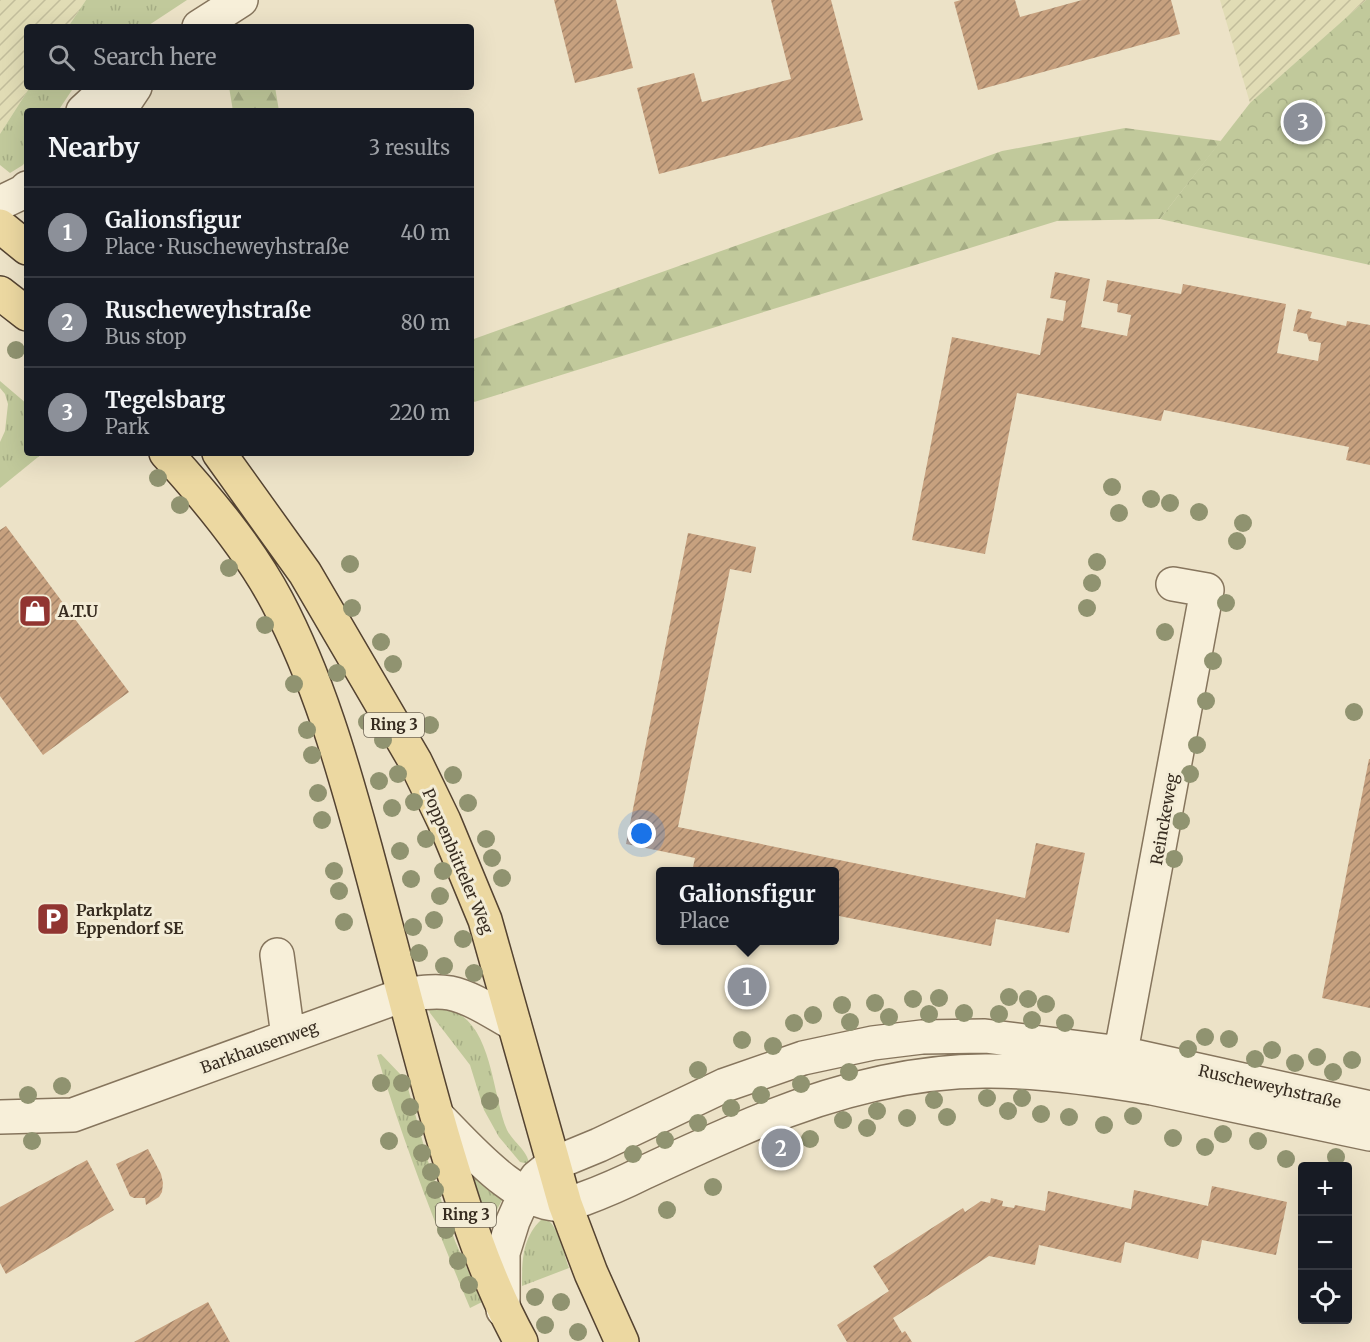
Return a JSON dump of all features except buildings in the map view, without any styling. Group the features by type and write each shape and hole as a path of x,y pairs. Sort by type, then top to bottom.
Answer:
{"main road":[{"path":"0,226 24,246"},
{"path":"0,293 24,312"},
{"name":"Ring 3","path":"169,456 200,490 252,561 276,599 318,692 338,748 386,923 403,995 465,1213 503,1310 521,1342"},
{"name":"Poppenbütteler Weg","path":"221,456 305,573 415,761 444,821 485,920 565,1204 591,1273 622,1342"}],"street":[{"path":"204,24 241,0"},
{"path":"86,108 106,90"},
{"path":"121,108 133,90"},
{"path":"0,203 24,191"},
{"name":"Reinckeweg","path":"1118,1067 1207,590 1173,584"},
{"path":"277,956 288,1036"},
{"name":"Barkhausenweg","path":"0,1117 73,1115 403,995 450,993 465,998 514,1024"},
{"name":"Ruscheweyhstraße","path":"503,1310 503,1253 513,1221 525,1194 537,1177 553,1164 725,1086 802,1058 873,1043 922,1037 985,1036 1118,1067 1370,1108"},
{"name":"Ruscheweyhstraße","path":"438,1118 492,1170 525,1194 544,1202 565,1204 610,1190 690,1151 770,1116 869,1085 943,1073 989,1071 1030,1073 1118,1067 1152,1088 1370,1134"}],"shaded area":[{"path":"0,0 86,0 70,24 24,24 24,90 28,90 0,134"},
{"path":"1220,0 1366,0 1250,103"}],"green space":[{"path":"86,0 187,0 151,24 70,24"},
{"path":"1366,0 1370,0 1370,265 1160,219 1250,103"},
{"path":"28,90 72,90 60,108 24,108 24,164 10,173 0,165 0,134"},
{"path":"230,90 276,90 278,108 232,108"},
{"path":"1125,128 1221,141 1160,219 1057,221 474,402 474,339 1002,151"},
{"path":"0,381 24,401 24,456 39,456 0,488 0,442 5,431 8,404 0,388"},
{"path":"432,1005 454,1011 467,1020 477,1032 490,1064 507,1130 526,1155 529,1164 520,1162 499,1137 484,1110 470,1065 430,1013 428,1008"},
{"path":"381,1054 401,1075 408,1088 428,1161 455,1241 482,1302 470,1308 409,1151 377,1055"},
{"path":"472,1174 476,1175 489,1191 502,1200 488,1227 471,1177"},
{"path":"541,1220 547,1220 553,1226 569,1268 522,1286 524,1251 530,1235"}],"place":[{"name":"Tegelsbarg","path":"1303,122"},
{"name":"A.T.U","path":"35,611"},
{"name":"Parkplatz Eppendorf SE","path":"53,919"},
{"name":"Galionsfigur","path":"747,987"},
{"name":"Ruscheweyhstraße","path":"781,1148"}]}
